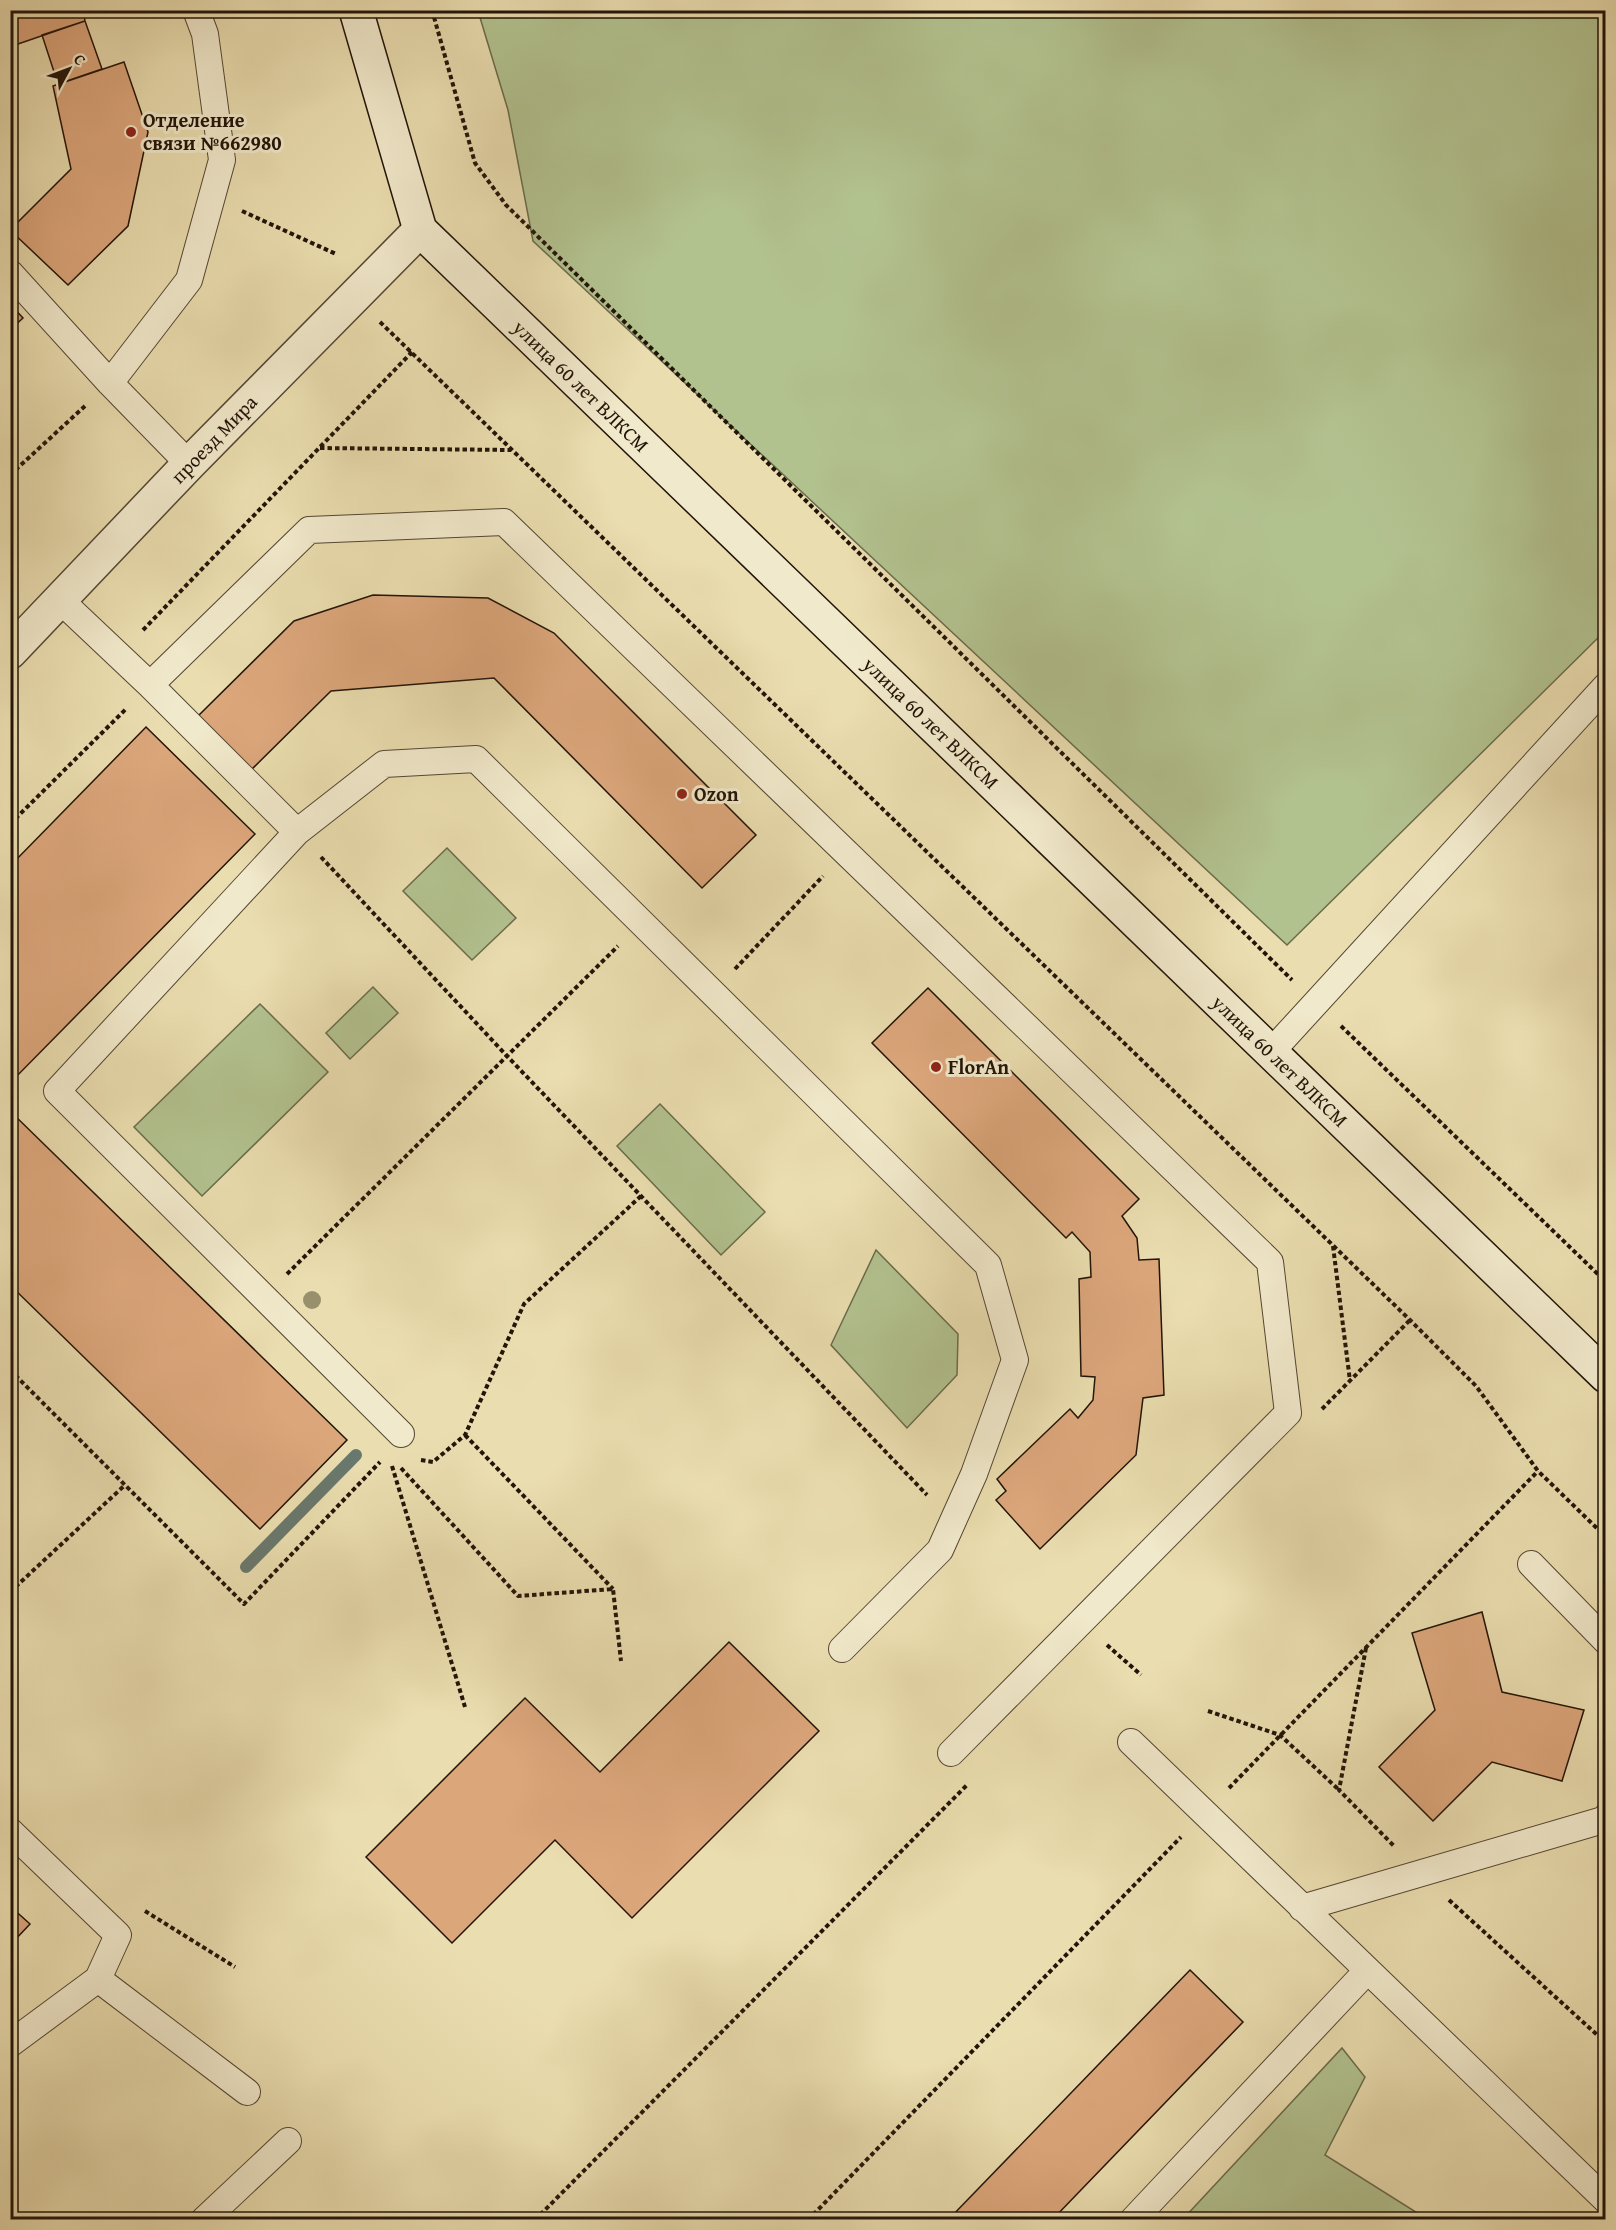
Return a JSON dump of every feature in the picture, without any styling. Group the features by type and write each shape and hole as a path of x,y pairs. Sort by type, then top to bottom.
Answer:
{"street":[{"name":"улица 60 лет ВЛКСМ","path":"356,10 420,230 1605,1376"},
{"name":"проезд Мира","path":"10,652 189,464 420,230"}],"lane":[{"path":"110,383 189,280 222,160 205,34 196,10"},
{"path":"10,273 110,383 189,464"},
{"path":"150,685 309,530 504,522 1270,1262 1288,1413 951,1753"},
{"path":"60,600 150,685 297,832"},
{"path":"1271,1052 1605,686"},
{"path":"401,1434 57,1091 297,832 384,764 476,759 988,1265 1016,1360 974,1474 940,1550 842,1649"},
{"path":"1531,1564 1605,1641"},
{"path":"1131,1742 1605,2200"},
{"path":"1302,1908 1605,1817"},
{"path":"10,1832 118,1935 98,1979 10,2044"},
{"path":"1132,2220 1366,1971"},
{"path":"98,1979 247,2091"},
{"path":"204,2220 288,2141"}],"path":[{"path":"432,10 475,163 506,205 1274,963 1605,1282"},
{"path":"212,197 336,254"},
{"path":"354,297 1476,1386 1538,1471 1605,1537"},
{"path":"119,656 412,352"},
{"path":"10,475 110,383"},
{"path":"320,448 512,450"},
{"path":"10,824 150,685"},
{"path":"297,832 507,1056 953,1522"},
{"path":"713,993 846,852"},
{"path":"264,1297 642,922"},
{"path":"410,1458 433,1462 465,1435 524,1304 641,1196"},
{"path":"1333,1246 1350,1381"},
{"path":"465,1435 613,1589 621,1661"},
{"path":"465,1707 393,1464 518,1596 613,1589"},
{"path":"808,2220 1538,1471"},
{"path":"10,1592 125,1485"},
{"path":"1100,1638 1141,1676"},
{"path":"1209,1711 1280,1735 1339,1790"}],"green space":[{"path":"478,11 1605,11 1605,631 1287,945 533,241 508,110"},
{"path":"447,848 516,918 472,960 403,891"},
{"path":"373,987 398,1013 350,1059 326,1033"},
{"path":"260,1004 328,1072 202,1196 134,1127"},
{"path":"660,1104 765,1212 721,1255 617,1146"},
{"path":"876,1250 958,1334 957,1375 907,1428 831,1345"},
{"path":"1342,2048 1365,2077 1325,2155 1427,2219 1183,2219"}],"building":[{"path":"10,10 83,10 85,21 15,45 10,34"},
{"path":"85,21 102,69 58,84 42,35"},
{"path":"124,62 148,132 128,226 68,285 10,230 71,169 53,86"},
{"path":"10,304 23,318 10,330"},
{"path":"373,595 488,598 554,633 756,835 702,888 494,678 331,691 248,773 195,719 294,621"},
{"path":"146,727 255,834 10,1083 10,866"},
{"path":"928,988 1139,1199 1122,1216 1137,1238 1139,1260 1159,1259 1164,1395 1143,1398 1136,1455 1040,1549 996,1500 1006,1491 997,1479 1070,1409 1078,1418 1093,1400 1095,1377 1081,1376 1079,1279 1091,1277 1090,1252 1072,1232 1066,1238 872,1043"},
{"path":"10,1111 347,1440 260,1529 10,1285"},
{"path":"1482,1612 1502,1692 1584,1710 1562,1781 1492,1762 1433,1821 1379,1767 1435,1710 1412,1633"},
{"path":"729,1642 819,1731 632,1918 555,1840 452,1943 366,1857 525,1698 600,1772"},
{"path":"10,1906 30,1924 10,1945"},
{"path":"1190,1970 1243,2022 1052,2220 948,2220"}],"waterway":[{"path":"246,1567 356,1455"}],"place":[{"name":"Отделение связи №662980","path":"131,132"},
{"name":"Ozon","path":"682,794"},
{"name":"FlorAn","path":"936,1067"}]}
